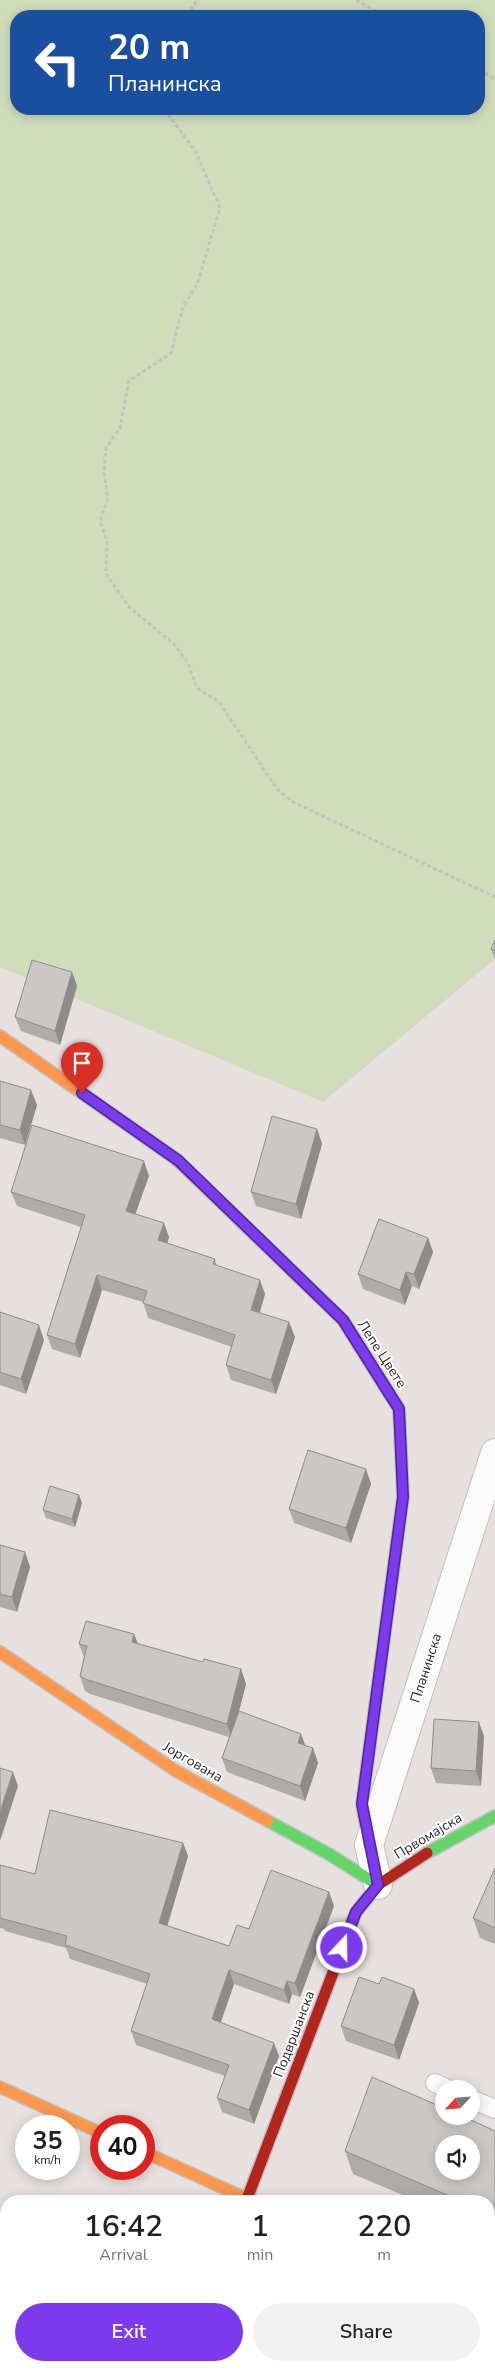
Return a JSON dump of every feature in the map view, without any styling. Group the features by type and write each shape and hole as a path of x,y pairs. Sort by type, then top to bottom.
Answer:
{"street":[{"name":"Лепе Цвете","path":"0,1036 179,1161 343,1320 399,1409 403,1497 362,1804 370,1845"},
{"name":"Планинска","path":"378,1885 370,1845 495,1453"},
{"name":"Јоргована","path":"0,1652 176,1771 327,1853 378,1885"},
{"name":"Првомајска","path":"378,1885 439,1845 495,1816"},
{"name":"Подвршанска","path":"252,2195 356,1912 378,1885"},
{"path":"0,2087 90,2128"},
{"name":"Подвршанска","path":"155,2157 239,2195"}],"lane":[{"path":"480,2103 495,2109"}],"path":[{"path":"191,10 199,0"},
{"path":"356,0 374,10"},
{"path":"168,115 196,152 220,208 197,285 183,306 171,353 129,381 120,428 106,448 104,472 108,499 100,521 107,541 106,574 130,608 175,644 188,663 197,688 219,702 277,790 293,802 495,897"}],"green space":[{"path":"0,0 495,0 495,959 323,1102 0,967"}],"building":[{"path":"495,940 495,951 491,949"},
{"path":"32,960 72,972 55,1031 15,1017"},
{"path":"0,1081 31,1090 20,1130 0,1125"},
{"path":"272,1116 317,1129 296,1204 251,1192"},
{"path":"32,1125 144,1161 126,1211 164,1223 158,1240 215,1259 213,1264 260,1280 251,1310 289,1322 271,1380 226,1365 235,1335 143,1303 147,1291 97,1275 75,1344 47,1335 85,1215 11,1192"},
{"path":"379,1219 428,1238 414,1274 406,1272 400,1290 358,1274"},
{"path":"0,1312 39,1325 21,1379 0,1372"},
{"path":"308,1450 366,1469 346,1528 289,1509"},
{"path":"50,1486 79,1495 72,1519 43,1510"},
{"path":"0,1545 25,1552 12,1597 0,1594"},
{"path":"86,1621 134,1634 132,1642 203,1662 204,1659 241,1669 227,1724 80,1676 87,1646 79,1644"},
{"path":"239,1711 301,1734 298,1743 313,1748 300,1786 222,1758"},
{"path":"434,1719 479,1722 476,1771 431,1768"},
{"path":"0,1768 13,1772 0,1812"},
{"path":"50,1810 183,1843 159,1923 229,1946 237,1925 249,1929 271,1870 329,1892 295,1983 287,1981 284,1990 229,1970 212,2019 274,2043 249,2110 217,2098 229,2065 131,2031 150,1974 65,1945 67,1936 0,1918 0,1865 35,1874"},
{"path":"495,1868 495,1928 473,1918"},
{"path":"359,1977 379,1984 382,1977 414,1989 394,2045 341,2026"},
{"path":"372,2077 435,2104 435,2125 480,2124 495,2131 495,2195 447,2195 345,2151"}],"traffic: fast":[{"path":"427,1853 495,1816"},
{"path":"268,1821 327,1853 378,1885"}],"traffic: slow":[{"path":"0,1036 176,1159"},
{"path":"369,1845 362,1804 403,1497 400,1431"},
{"path":"0,1652 176,1771 268,1821"},
{"path":"0,2087 90,2128"},
{"path":"155,2157 239,2195"}],"traffic: jam":[{"path":"176,1159 343,1320 399,1409 400,1431"},
{"path":"249,2195 356,1912 378,1885 427,1853"}],"route":[{"path":"82,1093 179,1161 343,1320 399,1409 403,1497 362,1804 378,1885 356,1912 342,1948"}]}
